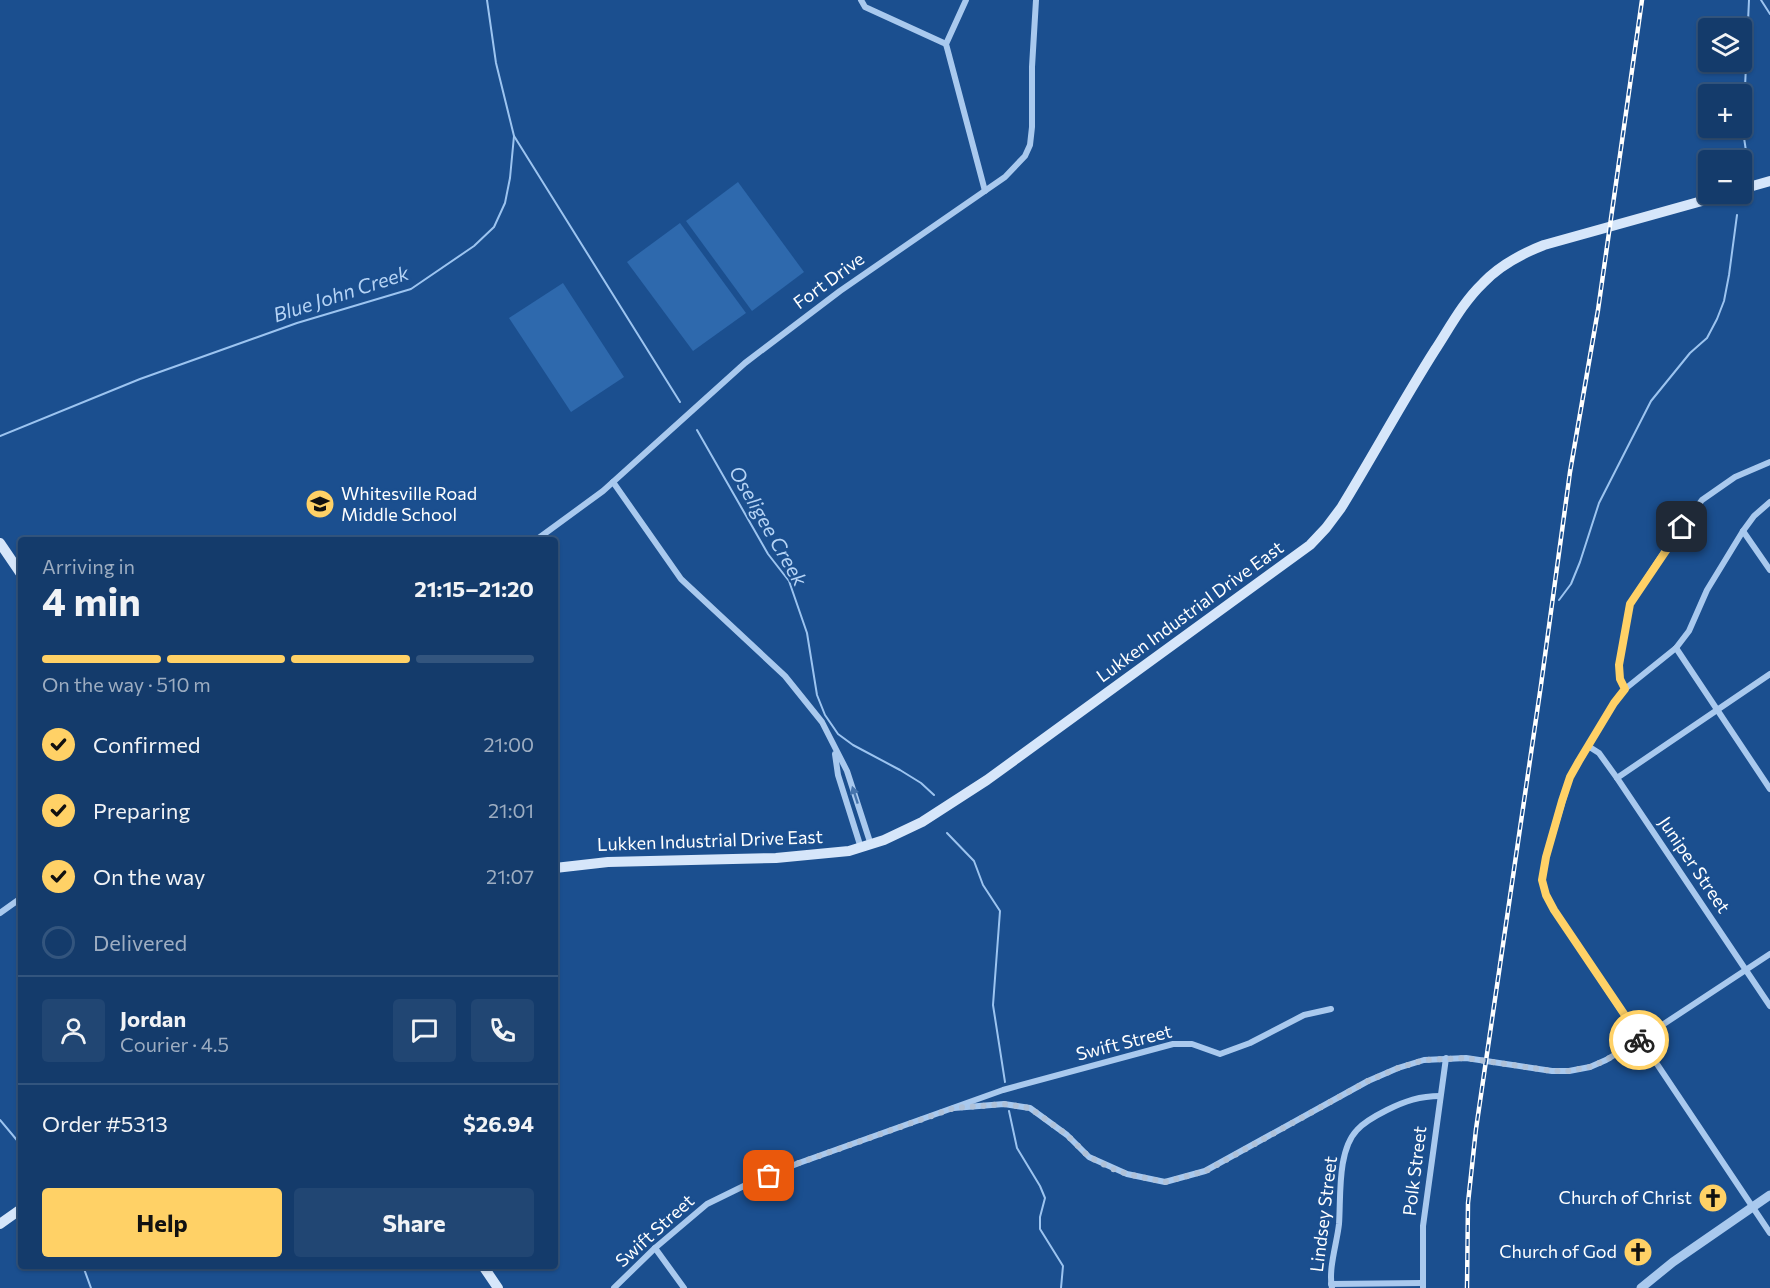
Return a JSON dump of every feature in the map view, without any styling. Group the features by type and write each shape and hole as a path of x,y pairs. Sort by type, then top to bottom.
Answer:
{"main road":[{"path":"1752,186 1770,181"},
{"name":"Lukken Industrial Drive East","path":"558,868 592,862 776,858 849,851 909,829 987,780 1310,545 1341,508 1420,374 1474,292 1501,267 1522,254 1544,245 1698,202"},
{"path":"0,543 18,570"},
{"path":"0,1224 18,1211"},
{"path":"485,1269 498,1288"}],"street":[{"path":"861,0 865,7 946,44"},
{"path":"966,0 946,44 985,191"},
{"name":"Fort Drive","path":"540,537 613,482 745,363 838,292 1005,177 1025,156 1030,145 1032,127 1032,67 1036,0"},
{"path":"1625,689 1620,679 1619,665 1630,604 1672,540 1702,500 1735,477 1770,462"},
{"path":"613,482 681,579 785,676 822,722 846,771 866,846"},
{"path":"1770,502 1754,516 1743,531 1707,590 1689,631 1676,648 1625,689 1588,746 1570,777 1546,857 1542,880 1546,895 1554,910 1770,1233"},
{"path":"1743,531 1770,570"},
{"path":"1676,648 1770,789"},
{"path":"1617,778 1770,674"},
{"name":"Juniper Street","path":"1588,746 1599,753 1617,778 1770,1006"},
{"path":"834,747 838,775 866,846"},
{"path":"0,913 18,900"},
{"name":"Swift Street","path":"954,1108 1004,1104 1030,1108 1067,1135 1089,1157 1127,1174 1165,1182 1206,1171 1368,1081 1421,1061 1446,1058 1486,1059 1552,1071 1590,1067 1641,1039 1770,954"},
{"name":"Swift Street","path":"614,1288 707,1204 754,1181 799,1163 1003,1090 1173,1044 1192,1044 1220,1054 1250,1044 1304,1015 1331,1009"},
{"name":"Polk Street","path":"1423,1285 1423,1226 1446,1058"},
{"name":"Lindsey Street","path":"1331,1286 1339,1224 1340,1185 1348,1142 1357,1130 1372,1118 1396,1105 1423,1096 1440,1096"},
{"path":"1641,1288 1673,1262 1770,1196"},
{"path":"656,1248 684,1288"},
{"path":"1331,1286 1423,1285"}],"shaded area":[{"path":"738,182 804,272 752,311 686,221"},
{"path":"680,223 746,313 693,351 627,262"},
{"path":"563,283 624,377 571,412 509,318"}],"waterway":[{"name":"Blue John Creek","path":"0,436 140,379 297,323 411,289 474,246 494,227 505,203 514,136 496,63 487,0"},
{"path":"1746,150 1743,131 1749,0"},
{"path":"1761,0 1770,14"},
{"name":"Oseligee Creek","path":"514,136 680,402"},
{"path":"1559,600 1571,584 1599,503 1651,401 1690,353 1707,338 1717,319 1724,301 1737,215"},
{"name":"Oseligee Creek","path":"697,430 768,554 789,581 807,633 817,695 825,715 838,734 853,745 921,783 934,795"},
{"name":"Oseligee Creek","path":"947,833 974,861 983,885 1000,911 993,1005 1005,1082"},
{"name":"Oseligee Creek","path":"1009,1111 1017,1148 1045,1198 1040,1217 1040,1229 1063,1266 1061,1288"},
{"path":"0,1120 18,1141"},
{"path":"84,1269 91,1288"}],"railway":[{"path":"1467,1288 1468,1203 1476,1129 1570,472 1598,310 1642,0"}],"way so far":[{"path":"769,1176 799,1163 954,1108 1004,1104 1030,1108 1067,1135 1089,1157 1113,1169 1165,1182 1206,1171 1368,1081 1424,1060 1486,1059 1552,1071 1569,1071 1590,1067 1606,1060 1639,1040"}],"place":[{"name":"Whitesville Road Middle School","path":"320,504"},
{"name":"Church of Christ","path":"1713,1198"},
{"name":"Church of God","path":"1638,1252"}],"route":[{"path":"1639,1040 1641,1039 1554,910 1546,895 1542,880 1546,857 1570,777 1614,703 1625,689 1620,679 1619,665 1630,604 1682,527"}]}
